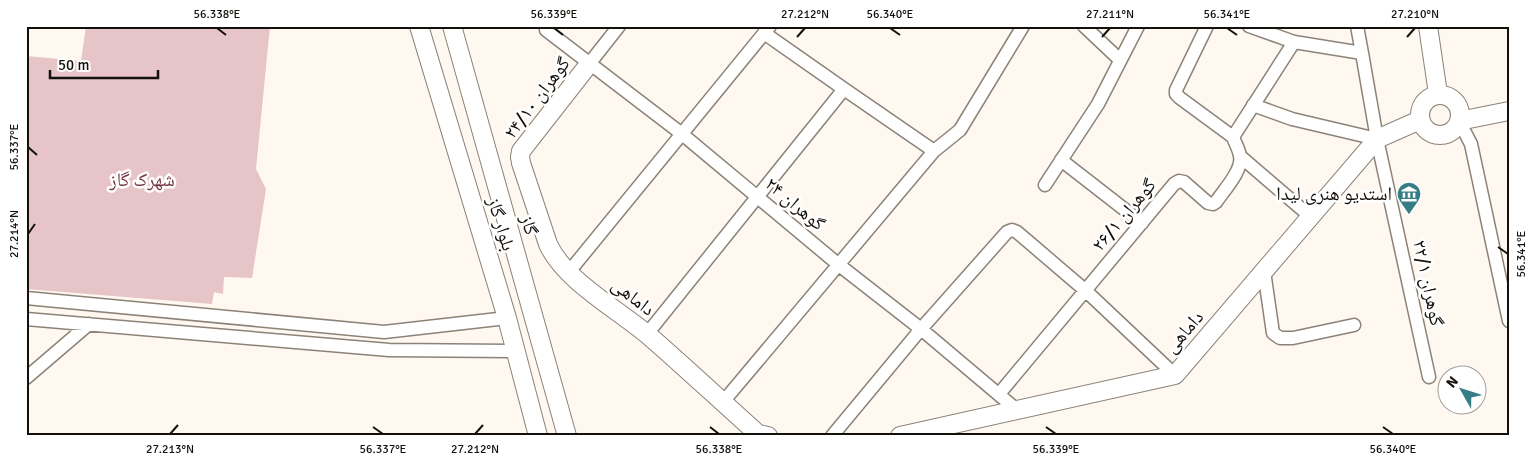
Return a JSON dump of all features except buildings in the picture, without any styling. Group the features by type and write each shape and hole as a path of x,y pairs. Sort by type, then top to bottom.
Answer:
{"street":[{"name":"بلوار گاز","path":"419,26 507,318 538,436"},
{"name":"گاز","path":"452,26 567,436"},
{"path":"589,64 619,26"},
{"path":"723,402 934,151 960,130 1023,26"},
{"path":"1084,26 1120,60"},
{"path":"1044,185 1098,104 1138,26"},
{"path":"1207,26 1176,90 1176,94 1233,137 1240,157 1311,217"},
{"path":"1249,26 1294,42 1362,53"},
{"name":"گوهران ۲۲/۱","path":"1357,26 1377,139 1428,376"},
{"path":"1428,26 1438,94"},
{"name":"گوهران ۲۴","path":"546,30 682,134 1017,410"},
{"path":"568,273 767,30 844,88 934,151"},
{"path":"1233,137 1294,42"},
{"name":"گوهران ۲۴/۱۰","path":"520,157 520,151 589,64"},
{"path":"647,334 844,88"},
{"path":"1509,111 1460,121 1455,129 1448,134 1439,135 1431,133 1424,128 1420,120 1420,111 1423,103 1430,97 1438,94 1454,99 1460,109 1460,121 1471,144 1504,267 1509,321"},
{"path":"1253,105 1292,119 1377,139"},
{"name":"داماهی","path":"900,436 1175,375 1377,139 1420,120"},
{"name":"داماهی","path":"520,157 548,244 553,256 568,273 647,334 758,434 768,436"},
{"name":"گوهران ۲۶/۱","path":"999,394 1174,184 1184,182 1208,203 1213,204 1237,172 1240,165 1240,157"},
{"path":"1061,160 1142,222"},
{"path":"832,436 921,329 1007,232 1012,230 1018,232 1086,291 1175,375"},
{"path":"1264,271 1273,333 1280,338 1293,338 1354,325"},
{"path":"26,298 384,332 507,318"},
{"path":"26,319 389,350 516,351"},
{"path":"280,341 282,322"},
{"path":"26,378 89,324"}],"green space":[{"name":"شهرک گاز","path":"86,26 270,26 256,169 266,189 252,278 224,277 223,294 214,292 212,304 26,289 26,56 81,61"}],"place":[{"name":"استدیو هنری لیدا","path":"1409,215"}]}
